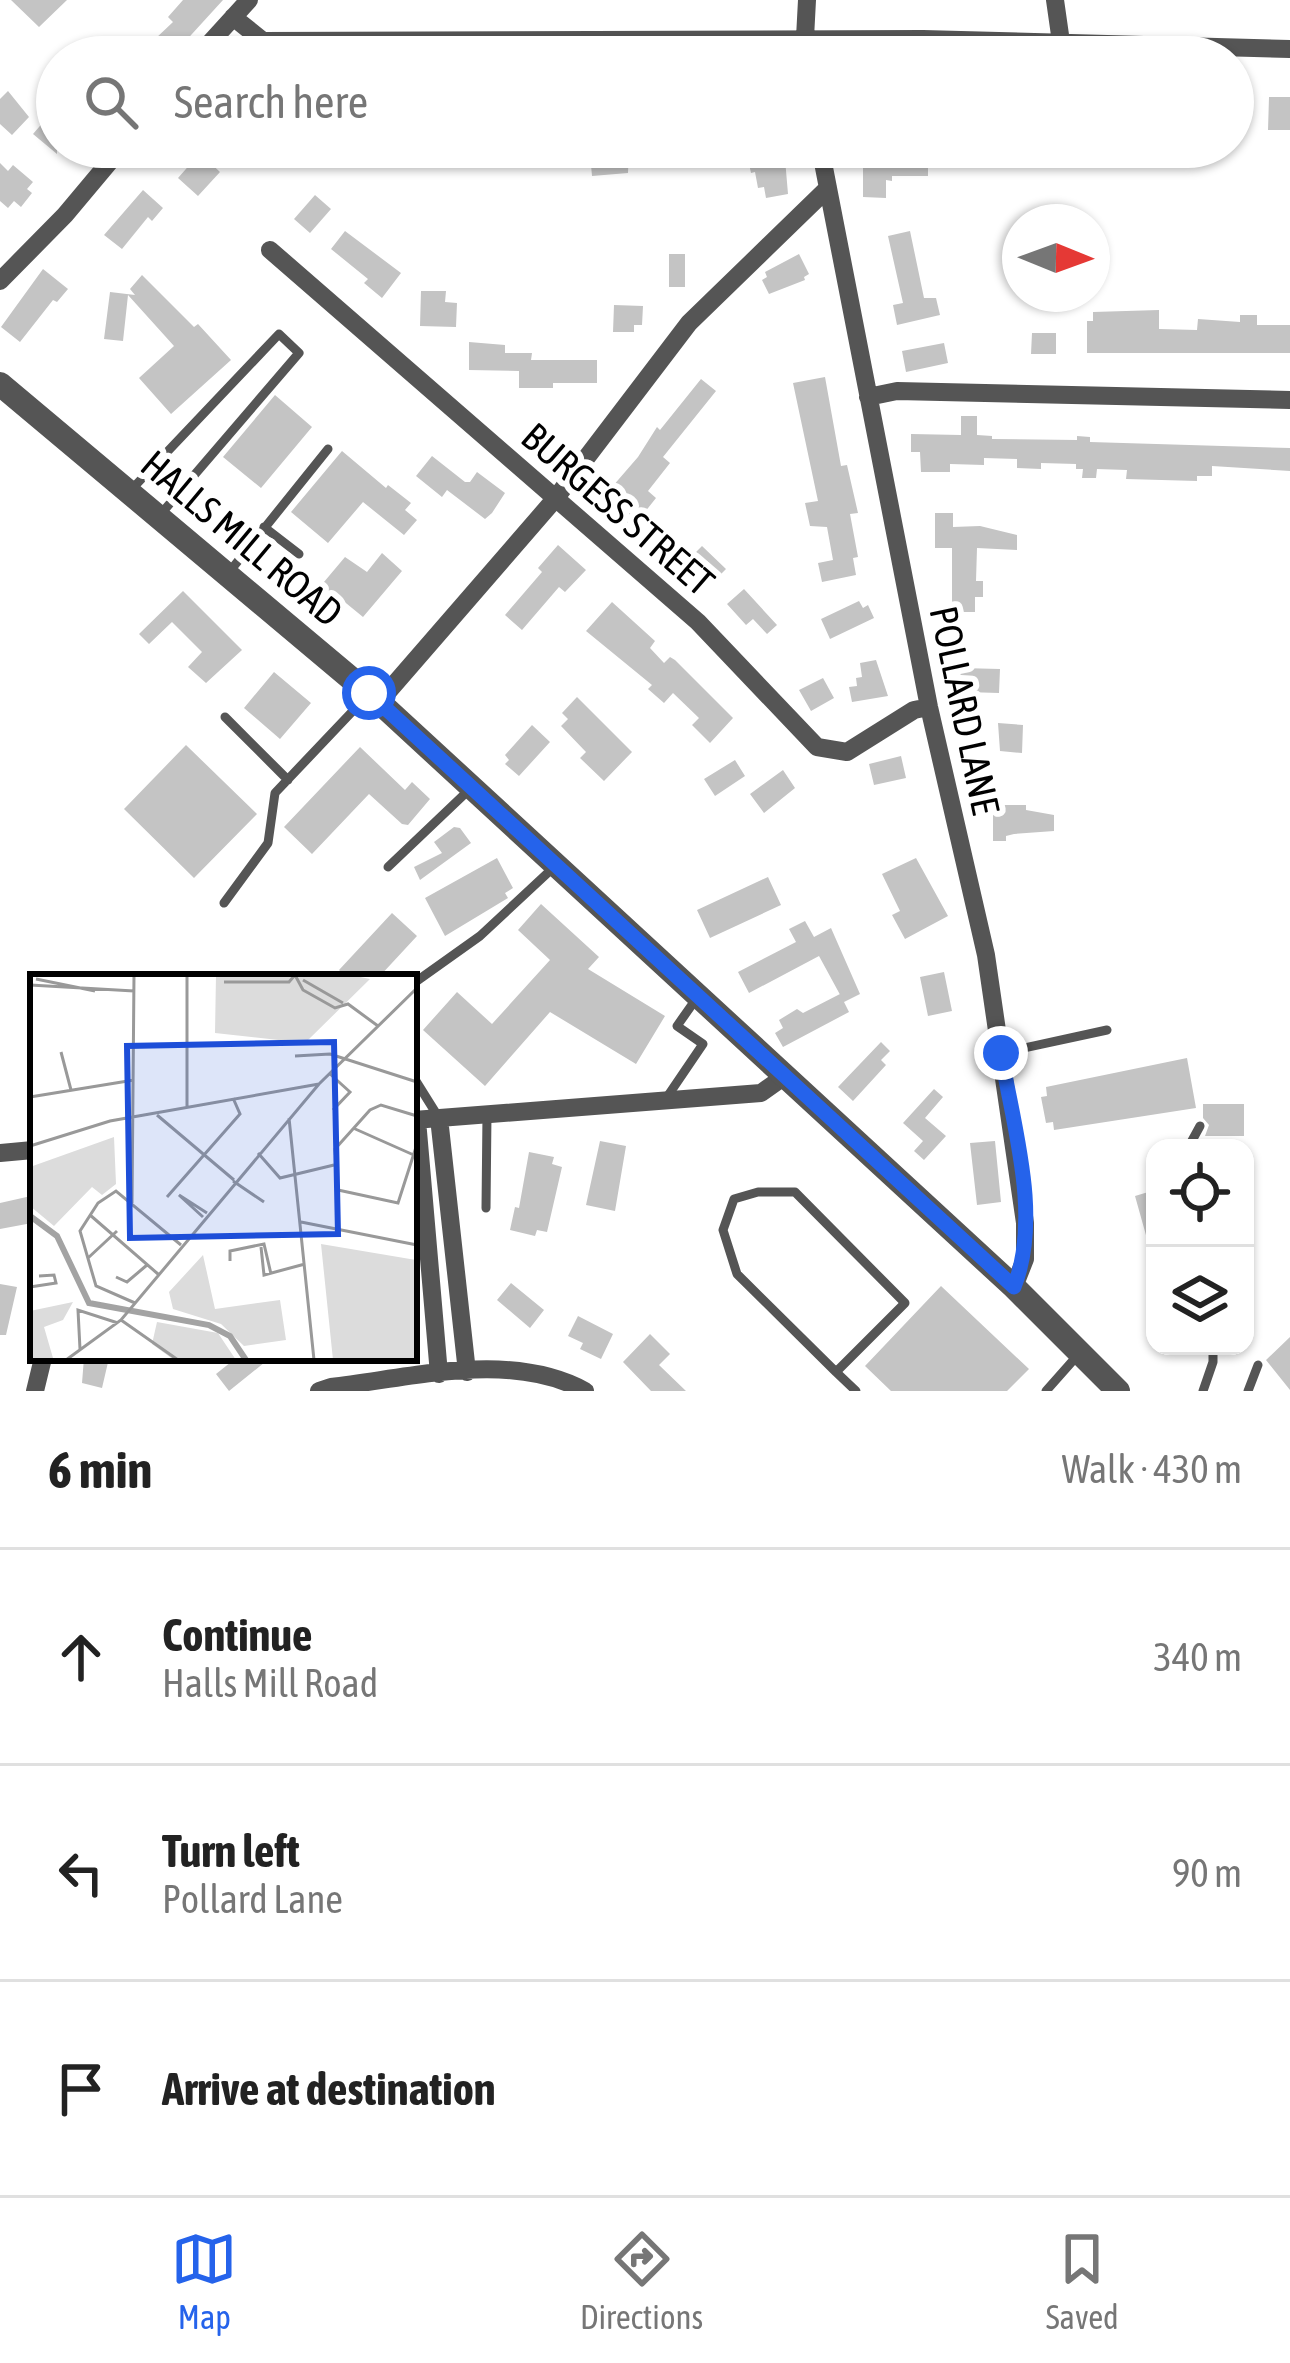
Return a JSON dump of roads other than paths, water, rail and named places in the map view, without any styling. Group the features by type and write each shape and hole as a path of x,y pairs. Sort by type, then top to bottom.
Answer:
{"street":[{"path":"216,36 249,0"},
{"path":"806,36 807,0"},
{"path":"1055,0 1060,36"},
{"path":"233,17 257,36"},
{"path":"1254,48 1290,49"},
{"path":"0,281 104,168"},
{"name":"POLLARD LANE","path":"824,168 928,707 986,955 1025,1223 1025,1259 1014,1287"},
{"path":"374,698 555,499 688,323 828,188"},
{"name":"BURGESS STREET","path":"270,250 698,622 818,747 847,752 914,710 928,707"},
{"name":"HALLS MILL ROAD","path":"0,384 374,698 1014,1287 1118,1391"},
{"path":"868,397 897,391 1290,400"},
{"path":"417,1120 761,1093 785,1076"},
{"path":"439,1118 467,1372"},
{"path":"417,1144 440,1375"},
{"path":"0,1153 30,1150"},
{"path":"35,1391 42,1361"},
{"path":"319,1391 467,1372 529,1371 585,1391"}],"lane":[{"path":"131,490 279,334 299,352 160,515"},
{"path":"228,574 328,449"},
{"path":"264,526 299,554"},
{"path":"224,903 268,843 275,793 374,698"},
{"path":"225,718 288,780"},
{"path":"388,867 472,788"},
{"path":"417,981 480,936 557,865"},
{"path":"665,1100 703,1044 677,1026 698,995"},
{"path":"1001,1053 1107,1030"},
{"path":"417,1083 439,1118"},
{"path":"486,1208 487,1114"},
{"path":"1193,1139 1200,1126"},
{"path":"836,1372 905,1303 795,1192 758,1192 734,1199 723,1230 737,1274 836,1372 856,1391"},
{"path":"1046,1391 1081,1352"},
{"path":"1202,1391 1213,1355"},
{"path":"1248,1391 1258,1365"}]}
